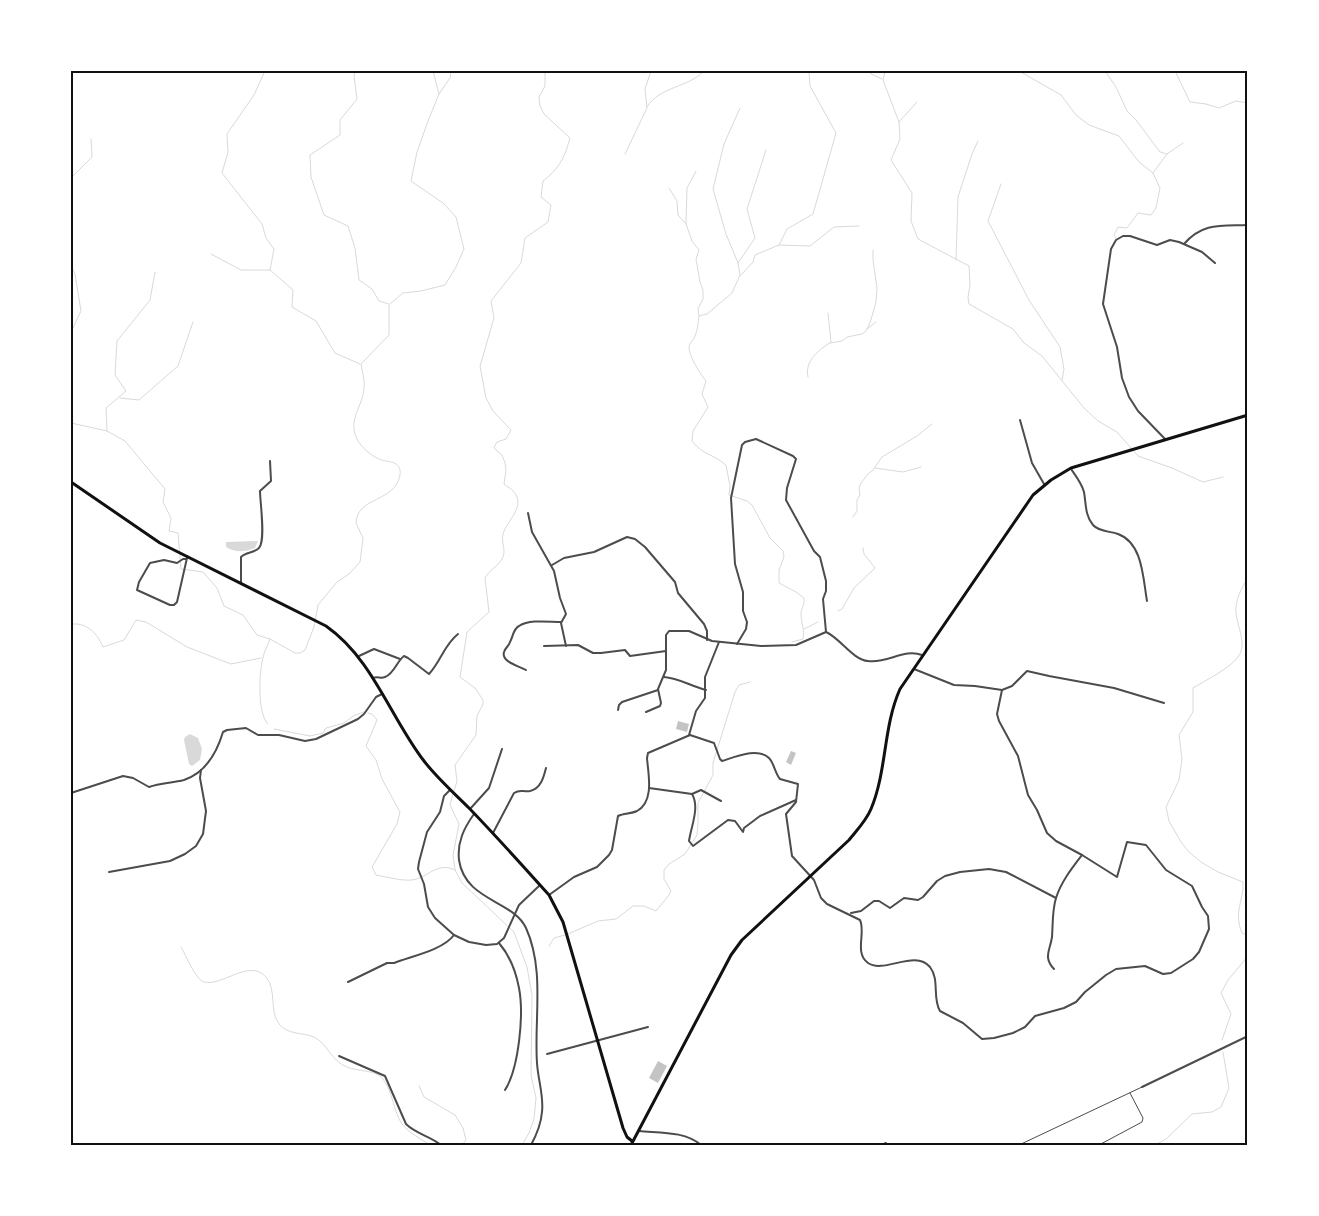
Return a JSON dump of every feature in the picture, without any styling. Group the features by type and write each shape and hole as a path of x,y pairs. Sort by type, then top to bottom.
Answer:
{"main road":[{"path":"71,482 153,538 187,558 326,626 342,638 358,656 425,763 549,895 563,922 623,1128 631,1143 731,955 742,940 849,840 861,826 877,792 894,703 900,689 1023,506 1044,484 1071,468 1248,415"}],"street":[{"path":"1184,244 1194,235 1213,226 1248,226"},
{"path":"1165,440 1142,416 1129,397 1122,378 1117,346 1103,304 1111,249 1118,238 1126,236 1157,244 1170,240 1202,252 1215,263"},
{"path":"1020,420 1032,463 1044,484"},
{"path":"737,644 746,629 747,622 743,612 743,592 734,564 731,498 742,445 745,442 759,439 796,459 787,488 786,500 814,551 820,557 824,568 826,591 823,599 823,608 826,632"},
{"path":"241,583 241,557 245,553 257,550 260,546 262,530 260,491 271,480 270,461"},
{"path":"1071,468 1082,489 1087,511 1093,524 1098,529 1123,536 1134,547 1141,567 1147,601"},
{"path":"528,513 532,532 552,565 556,576 560,598 566,614 561,622 566,646"},
{"path":"552,565 564,558 575,554 590,553 627,537 635,539 645,546 675,582 678,592 704,624 707,631 707,640"},
{"path":"187,558 177,602 174,605 170,605 137,590 139,582 150,563 164,560 178,563 187,558"},
{"path":"526,670 506,660 503,654 516,628 529,623 561,622"},
{"path":"646,712 660,706 661,703 658,690 666,670 666,635 669,631 689,631 707,640 761,646 796,645 826,632"},
{"path":"826,632 865,661 878,661 913,652 922,655"},
{"path":"373,678 388,676 404,656 429,674 438,663 450,641 458,634"},
{"path":"689,735 696,711 705,698 706,673 719,642"},
{"path":"544,646 578,645 592,653 625,650 630,656 666,651"},
{"path":"358,656 374,649 400,659"},
{"path":"914,668 954,685 1002,690 1012,686 1028,671 1114,688 1164,703"},
{"path":"664,677 676,678 706,690"},
{"path":"618,710 622,702 658,690"},
{"path":"549,895 574,876 600,865 612,850 618,816 642,808 649,788 648,753 689,735 714,743 722,761 756,752 765,755 771,760 780,779 798,784 797,800 786,814 788,837 794,858 814,880 820,898 823,902 858,918 861,922 861,949 865,961 873,966 878,966 920,960 930,967 935,979 940,1011 963,1022 978,1037 987,1040 1020,1031 1035,1016 1064,1008 1076,1002 1085,992 1116,969 1145,966 1164,974 1171,973 1193,959 1202,947 1208,934 1210,923 1195,891 1188,882 1166,870 1149,847 1128,842 1117,877 1056,841 1047,833 1037,810 1029,798 1018,756 998,718 1002,690"},
{"path":"109,872 170,861 196,846 203,834 206,811 200,778 202,770 217,750 223,732 226,730 246,728 258,735 279,735 306,741 316,739 358,719 374,700 382,694"},
{"path":"470,809 489,788 502,749"},
{"path":"493,834 514,793 519,790 530,791 534,789 542,781 546,768"},
{"path":"71,793 123,776 131,777 149,787 186,779 202,770"},
{"path":"649,788 692,794 702,790 721,801"},
{"path":"450,790 444,796 440,812 427,832 419,862 420,874 430,912 434,918 454,935 469,942 493,945 499,943 504,938 521,902 540,885"},
{"path":"692,794 694,816 689,841 693,846 728,820 735,821 743,832 744,828 760,816 797,800"},
{"path":"474,814 465,826 460,838 459,856 462,870 473,886 521,920 535,957 537,970 537,1063 542,1105 540,1124 531,1145"},
{"path":"1054,969 1048,963 1047,956 1052,940 1056,898 1067,876 1082,855"},
{"path":"848,913 860,911 874,901 879,901 890,908 904,898 920,899 941,878 950,874 975,870 1006,872 1056,898"},
{"path":"348,982 387,964 439,948 454,935"},
{"path":"499,943 506,951 512,963 519,986 520,1001 517,1054 511,1081 506,1090"},
{"path":"547,1054 598,1042 648,1027"},
{"path":"1142,1087 1248,1036"},
{"path":"339,1056 385,1076 406,1124 441,1145"},
{"path":"639,1131 684,1135 702,1145"},
{"path":"880,1145 886,1143"}],"lane":[{"path":"1018,1145 1142,1087"},
{"path":"1099,1145 1142,1122 1143,1118 1130,1093"}],"shaded area":[{"path":"258,541 255,548 247,550 237,551 226,547 226,542"},
{"path":"190,734 198,738 202,749 200,760 192,766 189,764 184,740"}],"building":[{"path":"678,721 689,724 687,732 676,729"},
{"path":"791,751 796,753 791,765 786,762"},
{"path":"658,1061 667,1066 658,1083 649,1078"}],"waterway":[{"path":"71,74 74,71"},
{"path":"265,71 254,95 227,134 228,152 222,173 262,224 266,238 274,249 270,270"},
{"path":"270,639 295,653 305,650 314,627 318,605 337,582 349,574 360,562 363,538 356,523 358,514 369,503 391,491 397,484 400,475 397,464 369,453 363,448 354,432 355,419 363,394 364,381 361,364 389,335 389,304 379,301 372,289 359,280 355,248 348,226 324,215 311,177 310,155 340,135 340,120 357,99 355,71"},
{"path":"390,304 403,293 445,285 464,249 456,217 443,203 411,181 417,152 439,94 433,71"},
{"path":"439,94 450,78 451,71"},
{"path":"454,791 457,781 455,765 476,735 477,716 483,704 483,700 475,688 460,677 467,632 489,612 485,578 503,557 503,534 515,513 518,502 513,491 504,484 505,463 502,455 494,447 497,442 506,439 511,430 493,411 486,398 480,366 494,318 491,301 521,263 525,238 548,222 551,205 541,197 543,181 561,162 570,138 544,114 540,106 539,97 545,86 545,71"},
{"path":"625,154 647,108 645,89 651,71"},
{"path":"647,107 659,95 690,81 704,71"},
{"path":"741,275 753,262 755,255 779,245 787,229 813,214 836,133 810,86 809,71"},
{"path":"871,71 871,74 882,79"},
{"path":"885,71 883,80 899,122"},
{"path":"1019,71 1061,95 1076,115 1089,125 1119,136 1139,162 1153,173 1160,188 1156,208 1151,215 1138,213 1127,228 1118,227 1114,235 1116,238"},
{"path":"1105,71 1116,87 1127,111 1160,152 1167,154"},
{"path":"1175,71 1190,102 1219,108 1236,101 1248,103"},
{"path":"917,102 899,122 900,139 891,160 912,193 911,221 918,239 969,266 969,304 1013,329 1024,343 1042,356 1084,408 1098,421 1117,432 1138,456 1203,482 1223,477"},
{"path":"740,108 724,144 713,189 726,234 738,263 740,275 732,293 707,314 699,316 696,334 689,346 698,370 706,381 702,394 708,407 693,431 692,441 704,452 726,465 730,486 729,495 747,501 752,505 770,538 783,551 784,557 779,570 779,583 804,598 801,614 803,639 792,642"},
{"path":"71,178 92,157 91,139"},
{"path":"956,260 958,197 978,141"},
{"path":"1153,173 1167,154 1183,143"},
{"path":"738,263 755,238 747,209 766,150"},
{"path":"696,171 687,188 686,224 692,241 699,250 696,259 703,290 703,299 698,309 699,316"},
{"path":"1001,184 988,221 1029,300 1060,347 1064,369 1062,380"},
{"path":"669,188 677,201 678,215 686,224"},
{"path":"779,245 810,246 834,227 859,226"},
{"path":"830,343 862,334 870,323 876,302 877,288 873,250"},
{"path":"211,254 241,270 270,270 293,290 292,307 316,321 335,353 360,364"},
{"path":"71,266 75,274 81,311 71,332"},
{"path":"155,272 150,300 117,341 115,375 126,391 106,408 107,431 125,441 165,489 163,502 171,518 169,531 178,533 181,569 203,572 217,588 224,606 243,615 257,635 270,639 264,655 260,682 262,711 264,719 268,724"},
{"path":"808,377 807,371 810,361 817,352 831,342 828,313"},
{"path":"120,398 139,400 178,366 193,322"},
{"path":"867,329 876,322"},
{"path":"71,423 107,431"},
{"path":"853,517 857,511 857,500 860,495 859,488 861,483 882,457 917,436 932,424"},
{"path":"875,468 903,472 921,467"},
{"path":"838,611 842,609 854,588 875,568 864,554 863,548"},
{"path":"1248,578 1240,592 1236,607 1242,639 1241,651 1229,666 1193,688 1193,712 1179,735 1182,759 1179,780 1166,807 1169,821 1189,852 1218,872 1243,882 1238,919 1242,933 1248,935"},
{"path":"71,627 73,624 87,627 95,634 103,647 124,640 136,620 146,622 187,647 231,664 261,658"},
{"path":"804,629 818,622"},
{"path":"568,934 598,921 616,919 633,906 644,906 656,911 669,895 671,891 664,879 664,870 669,864 685,854 697,835 698,803 713,775 713,763 735,692 739,685 750,682"},
{"path":"274,729 310,736 323,733 326,728 344,723 353,716 364,712"},
{"path":"368,713 372,714 377,720 366,746 376,760 382,779 400,812 397,824 372,867 376,875 412,880 443,867 455,870"},
{"path":"453,794 450,805 459,824 453,855 455,870 462,883 514,932 527,967 532,995 531,1075 536,1098 534,1119 522,1145"},
{"path":"549,946 554,938 565,935"},
{"path":"181,947 194,972 204,982 219,981 252,970 266,977 271,988 274,1013 279,1024 286,1030 309,1035 319,1040 337,1061 351,1069 371,1072 380,1076 389,1089 402,1124 430,1145"},
{"path":"1222,1040 1231,1014 1221,993 1228,980 1248,956"},
{"path":"1155,1145 1166,1139 1192,1114 1212,1112 1221,1107 1229,1088 1223,1052"},
{"path":"419,1086 424,1097 455,1115 463,1128 466,1140 462,1145"}]}
